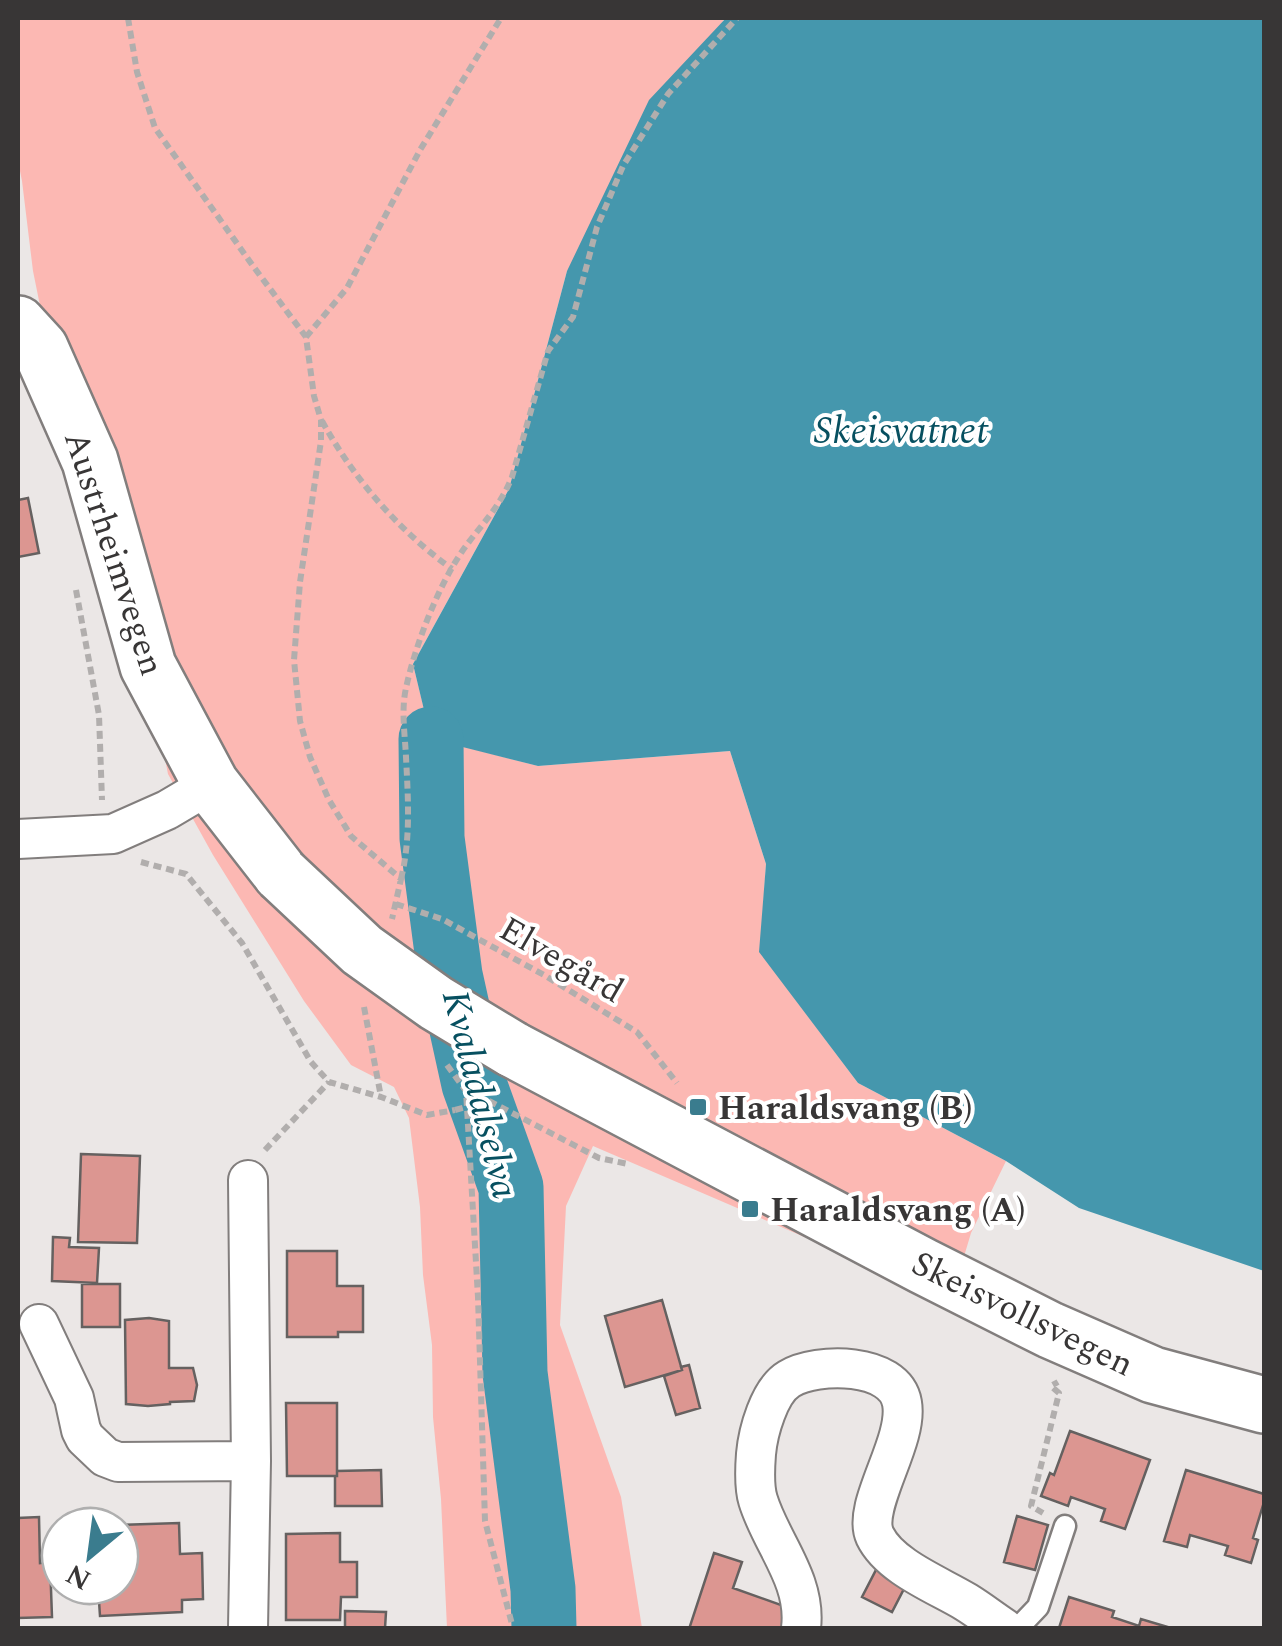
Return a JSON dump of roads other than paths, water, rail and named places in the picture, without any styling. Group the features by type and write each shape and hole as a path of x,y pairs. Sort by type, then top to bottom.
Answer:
{"main road":[{"name":"Austrheimvegen","path":"18,324 40,348 90,461 148,666 211,784"},
{"name":"Skeisvollsvegen","path":"211,784 281,874 362,950 436,1003 512,1049 1050,1330 1153,1375 1264,1405"}],"street":[{"path":"18,838 113,834 168,810 211,784"},
{"path":"248,1180 248,1628"},
{"path":"39,1324 74,1398 85,1438 105,1457 118,1462 251,1461"},
{"path":"802,1628 800,1597 757,1498 759,1436 763,1418 786,1380 806,1372 849,1369 874,1373 893,1384 902,1402 901,1432 876,1499 872,1531 884,1550 912,1572 1004,1628"}],"lane":[{"path":"1018,1628 1038,1606 1064,1526"}],"water":[{"name":"Skeisvatnet","path":"726,18 1264,18 1264,1271 1079,1208 1006,1161 858,1083 759,952 766,864 730,751 538,766 431,739 413,664 509,489 567,271 649,100"}],"waterway":[{"name":"Kvaladalselva","path":"431,739 432,838 450,975 474,1084 511,1187 515,1373 543,1589 544,1628"}],"place":[{"name":"Haraldsvang (B)","path":"698,1107"},
{"name":"Haraldsvang (A)","path":"750,1209"}]}
